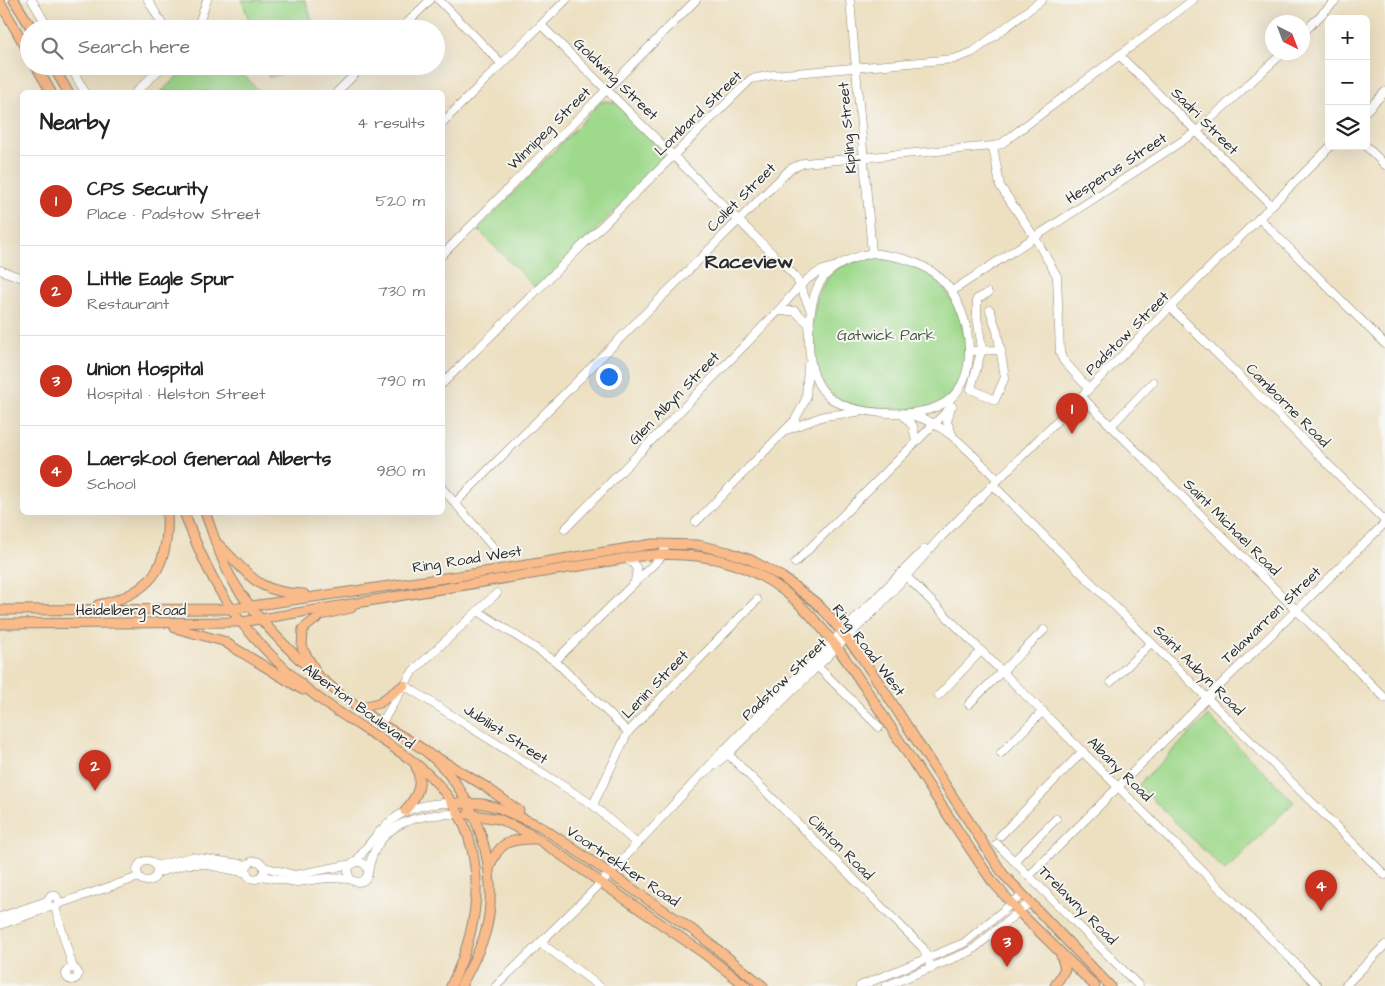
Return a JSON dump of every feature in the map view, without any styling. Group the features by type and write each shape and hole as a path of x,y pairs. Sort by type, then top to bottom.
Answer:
{"main road":[{"path":"15,0 27,20"},
{"path":"0,2 20,37"},
{"path":"41,75 50,90"},
{"path":"58,75 67,90"},
{"path":"80,609 129,596 152,578 161,562 167,543 167,515"},
{"name":"Alberton Boulevard","path":"185,515 202,555 231,609 242,622 286,669 323,700 413,762 431,777 452,803 470,840 477,893 472,933 451,986"},
{"name":"Alberton Boulevard","path":"206,515 231,577 251,606 296,656 358,708 429,754 452,780 467,804 482,838 489,872"},
{"path":"216,542 250,578 272,590 286,593 331,594"},
{"name":"Ring Road West","path":"251,606 472,574 619,548 666,544 698,545 751,560 767,568 815,602 844,635 885,692 992,858 1029,903 1110,986"},
{"name":"Ring Road West","path":"262,619 377,599 414,595 625,558 664,554 706,557 732,563 756,572 792,595 818,621 992,881 1019,912 1094,986"},
{"path":"319,677 302,648 303,629 309,622 321,615 377,599"},
{"name":"Heidelberg Road","path":"0,610 231,609 251,606"},
{"name":"Heidelberg Road","path":"0,625 160,624 242,622 262,619"},
{"path":"160,624 223,641 323,700"},
{"path":"358,708 379,703 404,685"},
{"path":"429,754 486,787 540,826"},
{"path":"405,811 420,788 420,776 413,762"},
{"name":"Voortrekker Road","path":"452,803 484,804 508,811 540,826 697,933 763,986"},
{"name":"Voortrekker Road","path":"458,814 472,814 499,819 538,839 702,952 746,986"},
{"path":"461,986 485,934 489,908 489,872 495,856 505,843 520,838 538,839"},
{"path":"1055,986 1061,979 1064,968 1060,952"}],"street":[{"path":"32,0 44,20"},
{"path":"148,0 160,20"},
{"path":"200,20 207,0"},
{"path":"410,20 430,0"},
{"path":"439,0 501,64"},
{"path":"445,120 566,0"},
{"name":"Winnipeg Street","path":"445,252 696,0"},
{"name":"Kipling Street","path":"850,0 872,253"},
{"name":"Lombard Street","path":"445,381 750,79 773,75 954,59 977,49 1042,0"},
{"name":"Collet Street","path":"455,503 738,219 797,164 994,146 1008,140 1193,0"},
{"path":"1310,26 1336,0"},
{"name":"Goldwing Street","path":"541,25 738,219 800,284 810,309"},
{"name":"Sadri Street","path":"1119,56 1271,205"},
{"name":"Hesperus Street","path":"952,291 1196,132 1275,60"},
{"path":"76,75 85,90"},
{"path":"138,90 153,75"},
{"path":"339,90 355,75"},
{"path":"1370,107 1385,92"},
{"path":"994,146 1000,186 1054,268 1058,283 1060,353 1062,360 1089,389"},
{"name":"Padstow Street","path":"726,752 1327,150"},
{"path":"1370,150 1385,165"},
{"path":"1259,218 1385,344"},
{"path":"696,522 787,430 802,409 806,399 810,309 819,285 834,267 854,257 872,253 918,263 938,276 952,291 963,315 969,351 964,377 947,422 954,437"},
{"name":"Glen Albyn Street","path":"565,529 778,311 800,284 812,274 834,267"},
{"path":"0,270 20,277"},
{"path":"988,293 977,299 976,317 982,350 971,389 995,400 1005,377 998,331 990,310"},
{"name":"Camborne Road","path":"1171,308 1385,522"},
{"path":"778,311 795,311 810,325"},
{"path":"969,351 1000,350"},
{"path":"809,354 816,380 824,391 842,406 859,412"},
{"path":"787,430 824,416 859,412 904,414 929,410 948,401 964,377"},
{"path":"1110,426 1153,382"},
{"name":"Saint Michael Road","path":"1082,397 1385,698"},
{"path":"795,563 952,406"},
{"path":"904,414 936,423"},
{"path":"904,414 913,426 916,442"},
{"name":"Saint Aubyn Road","path":"936,423 954,437 995,483 1151,643 1385,875"},
{"path":"445,491 493,547"},
{"name":"Telawarren Street","path":"1030,876 1206,698 1385,522"},
{"path":"555,661 664,554 666,544"},
{"path":"625,558 634,562 637,569 635,581"},
{"name":"Albany Road","path":"904,574 1318,986"},
{"path":"381,724 404,685 420,664 497,593"},
{"name":"Lenin Street","path":"593,806 628,732 757,600"},
{"path":"478,611 555,661 628,732"},
{"path":"969,704 1044,630"},
{"path":"1111,682 1151,643"},
{"name":"Padstow Street","path":"496,986 542,943 601,883 636,843 705,772 817,666 835,644"},
{"path":"939,695 981,651"},
{"path":"817,666 879,727"},
{"name":"Jubilist Street","path":"404,685 593,806"},
{"path":"1001,753 1042,711"},
{"path":"1000,836 1083,751"},
{"name":"Clinton Road","path":"726,752 898,922 929,957 932,968"},
{"path":"350,879 348,870 382,827 405,811 428,804 452,803"},
{"path":"593,806 636,843"},
{"path":"156,869 149,861 144,862 138,867 138,874 143,880 151,881 156,869 192,857 248,869 253,878 261,876 291,882 327,878 350,879 362,882 368,873 374,852 382,840 397,826 422,815 458,814"},
{"path":"1014,861 1056,819"},
{"name":"Trelawny Road","path":"997,844 1139,986"},
{"path":"248,869 255,861 264,867 295,875 353,864 364,864 368,873"},
{"path":"261,876 264,872 264,867"},
{"path":"0,925 54,903 138,874"},
{"path":"860,986 971,939 1022,895"},
{"path":"0,917 54,903"},
{"path":"54,903 73,968 67,972 69,982"},
{"path":"886,986 971,951 1029,903"},
{"path":"542,943 599,986"},
{"path":"1345,986 1385,945"}],"green space":[{"path":"242,0 305,0 312,20 249,20"},
{"path":"179,75 244,75 258,90 163,90"},
{"path":"605,101 615,102 663,152 664,162 537,289 478,230 600,103"},
{"name":"Gatwick Park","path":"877,258 906,263 927,273 947,292 957,310 964,331 966,352 963,373 955,390 940,403 918,410 871,408 848,404 834,396 824,384 817,368 813,350 814,310 820,292 828,277 844,265"},
{"path":"1208,716 1294,802 1225,871 1138,785"}],"place":[{"name":"CPS Security","path":"1072,434"},
{"name":"Little Eagle Spur","path":"95,791"},
{"name":"Laerskool Generaal Alberts","path":"1321,911"},
{"name":"Union Hospital","path":"1007,967"}],"district":[{"name":"Raceview","path":"749,261"}]}
